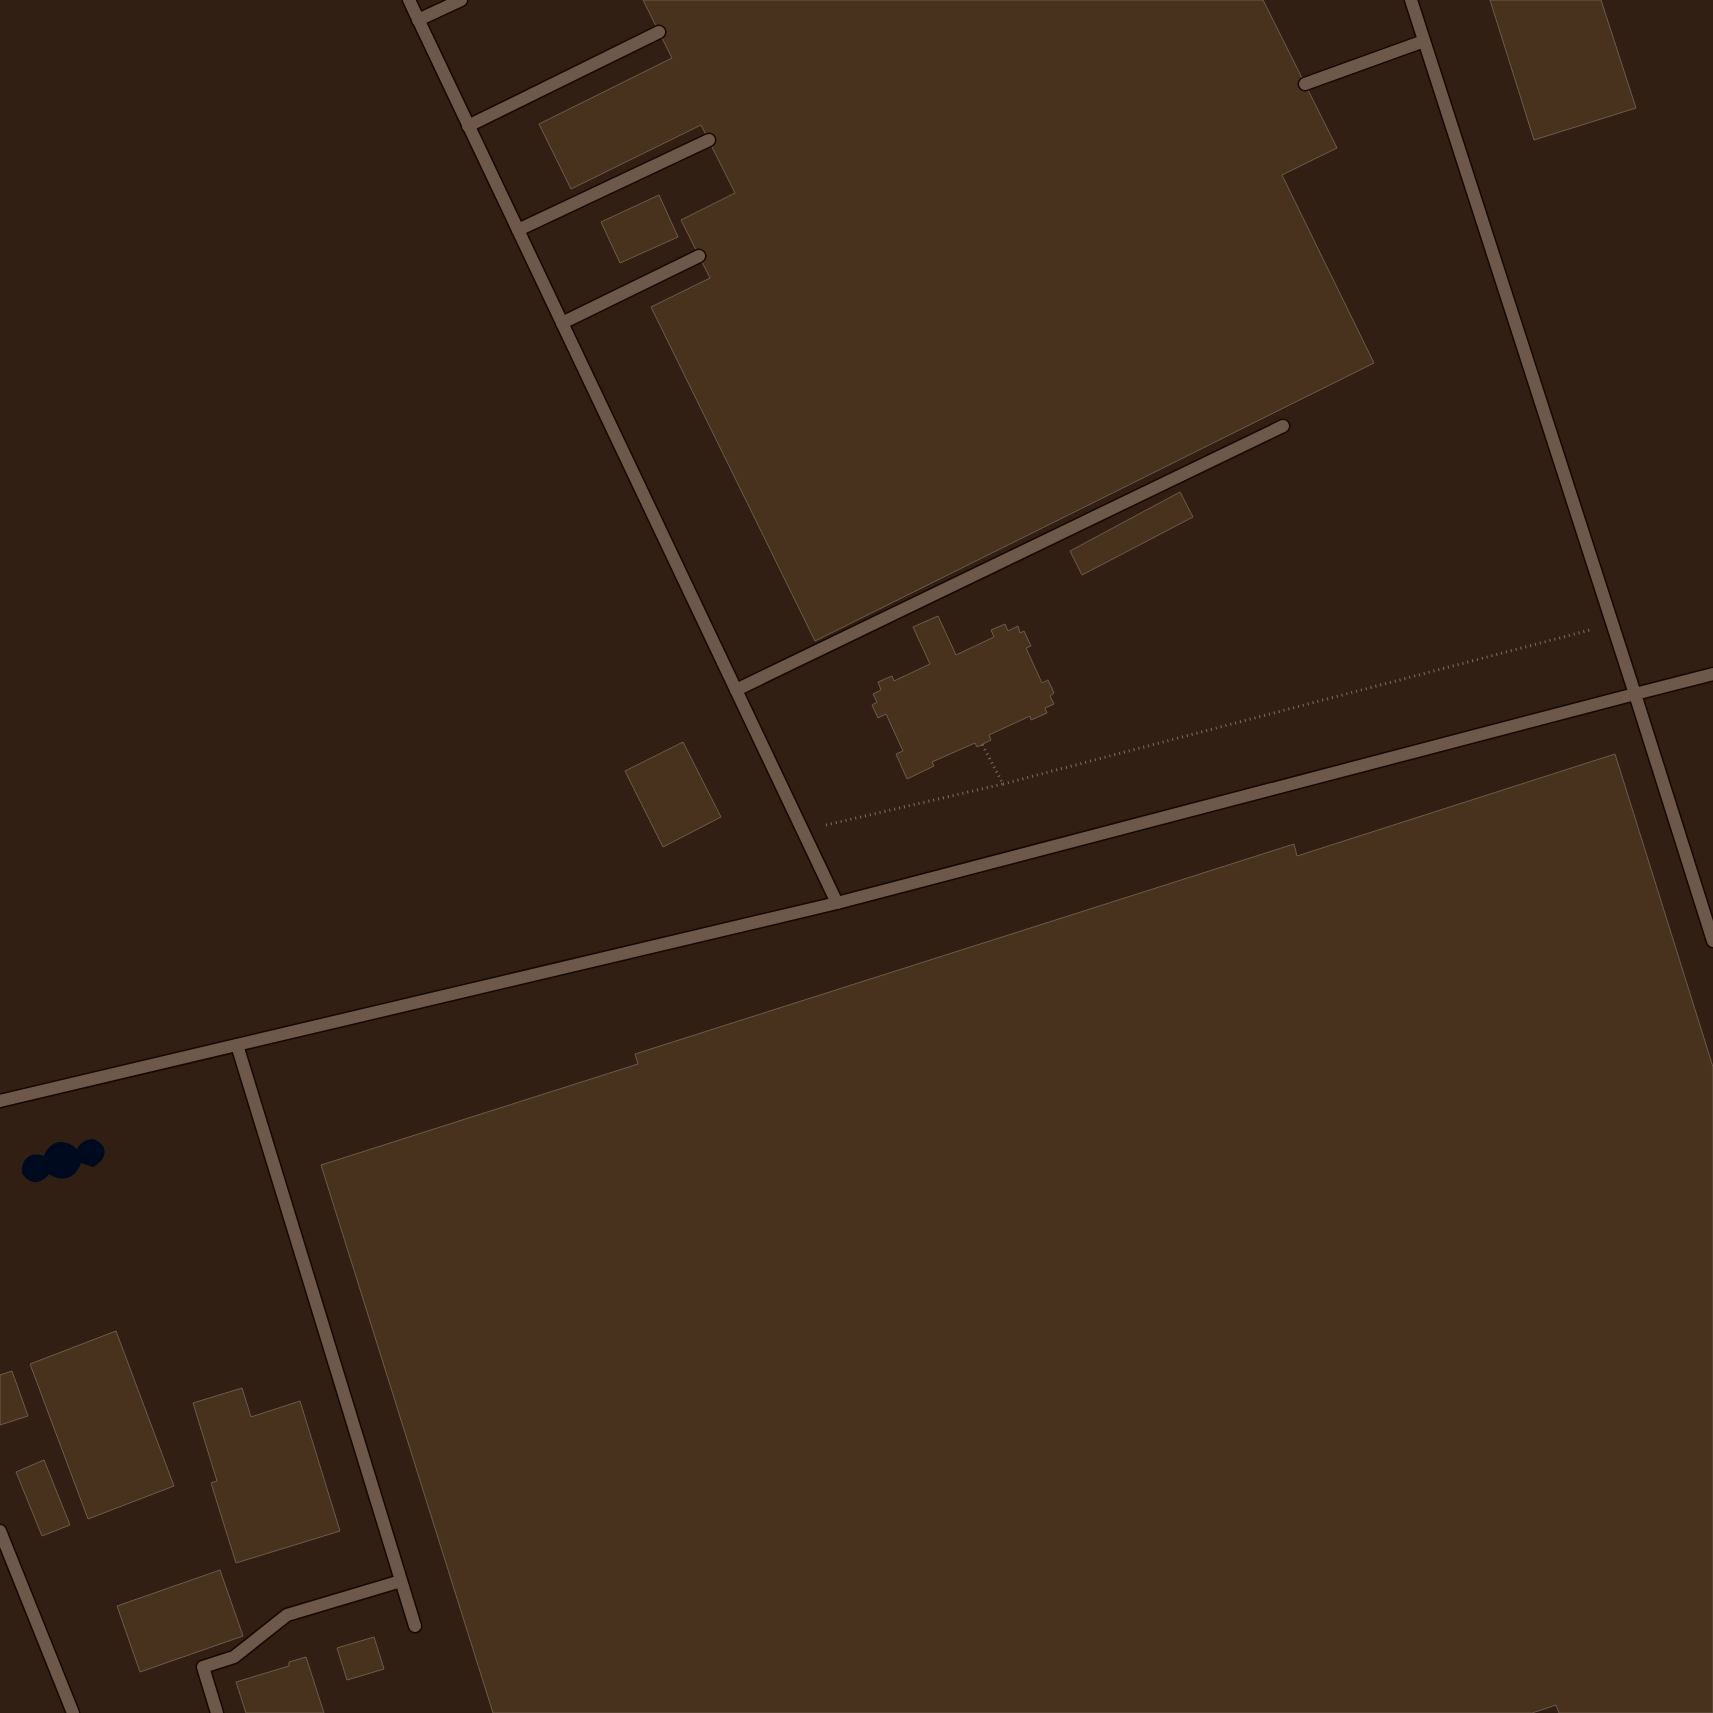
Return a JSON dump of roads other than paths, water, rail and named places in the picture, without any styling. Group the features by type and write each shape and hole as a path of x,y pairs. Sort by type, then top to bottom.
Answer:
{"lane":[{"path":"409,0 837,903"},
{"path":"418,20 461,0"},
{"path":"1411,0 1636,694 1713,942"},
{"path":"468,126 659,32"},
{"path":"1305,84 1424,41"},
{"path":"518,230 708,140"},
{"path":"562,323 699,256"},
{"path":"736,690 1283,426"},
{"path":"0,1101 837,903 1713,674"},
{"path":"237,1045 415,1626"},
{"path":"0,1531 73,1713"},
{"path":"217,1713 202,1667 234,1658 287,1615 402,1581"}],"water":[{"path":"93,1139 102,1145 105,1152 102,1160 93,1167 81,1163 76,1172 68,1177 59,1178 49,1174 39,1182 28,1180 22,1173 23,1164 27,1157 31,1155 44,1156 50,1147 58,1142 68,1143 77,1149 84,1142"}]}
